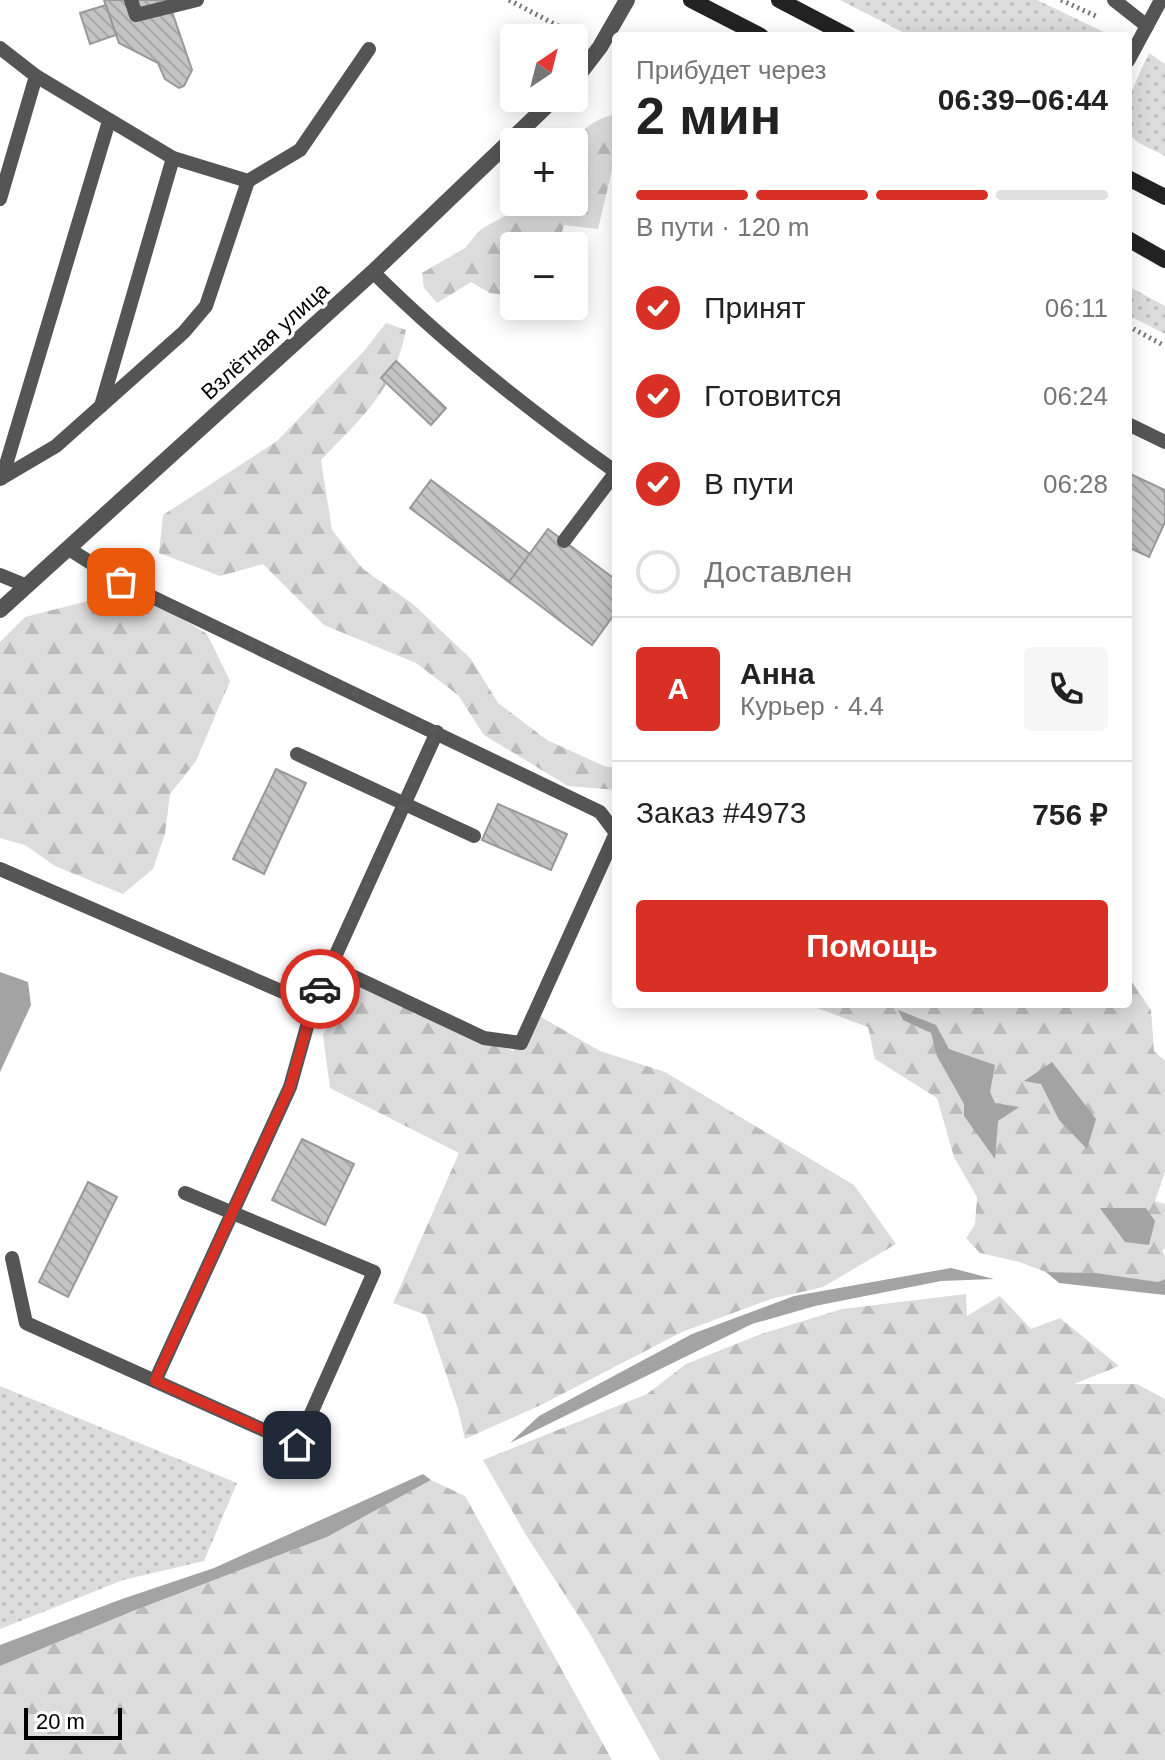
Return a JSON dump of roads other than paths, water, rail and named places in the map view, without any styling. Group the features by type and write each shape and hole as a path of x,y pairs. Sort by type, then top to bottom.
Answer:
{"main road":[{"path":"691,0 753,32"},
{"path":"779,0 840,32"},
{"path":"1132,180 1165,197"},
{"path":"1132,241 1165,260"}],"street":[{"path":"588,63 627,0"},
{"name":"Взлётная улица","path":"0,610 373,272 540,112"}],"lane":[{"path":"131,0 136,15 195,3 197,0"},
{"path":"1114,0 1147,26"},
{"path":"1132,54 1161,0"},
{"path":"0,48 36,76 173,158 248,181"},
{"path":"1,478 56,446 184,332 206,306 248,181 300,150 369,49"},
{"path":"0,199 36,76"},
{"path":"1,478 109,121"},
{"path":"101,406 173,158"},
{"path":"373,272 422,321 526,408 612,469"},
{"path":"1132,426 1165,442"},
{"path":"564,541 612,477"},
{"path":"69,549 121,582 600,812 612,828"},
{"path":"0,575 27,586"},
{"path":"155,1381 290,1087 313,1005 437,732"},
{"path":"297,754 474,836"},
{"path":"331,966 484,1038 521,1043 612,842"},
{"path":"0,869 313,1005"},
{"path":"12,1258 26,1323 297,1445 374,1272 185,1193"}]}
